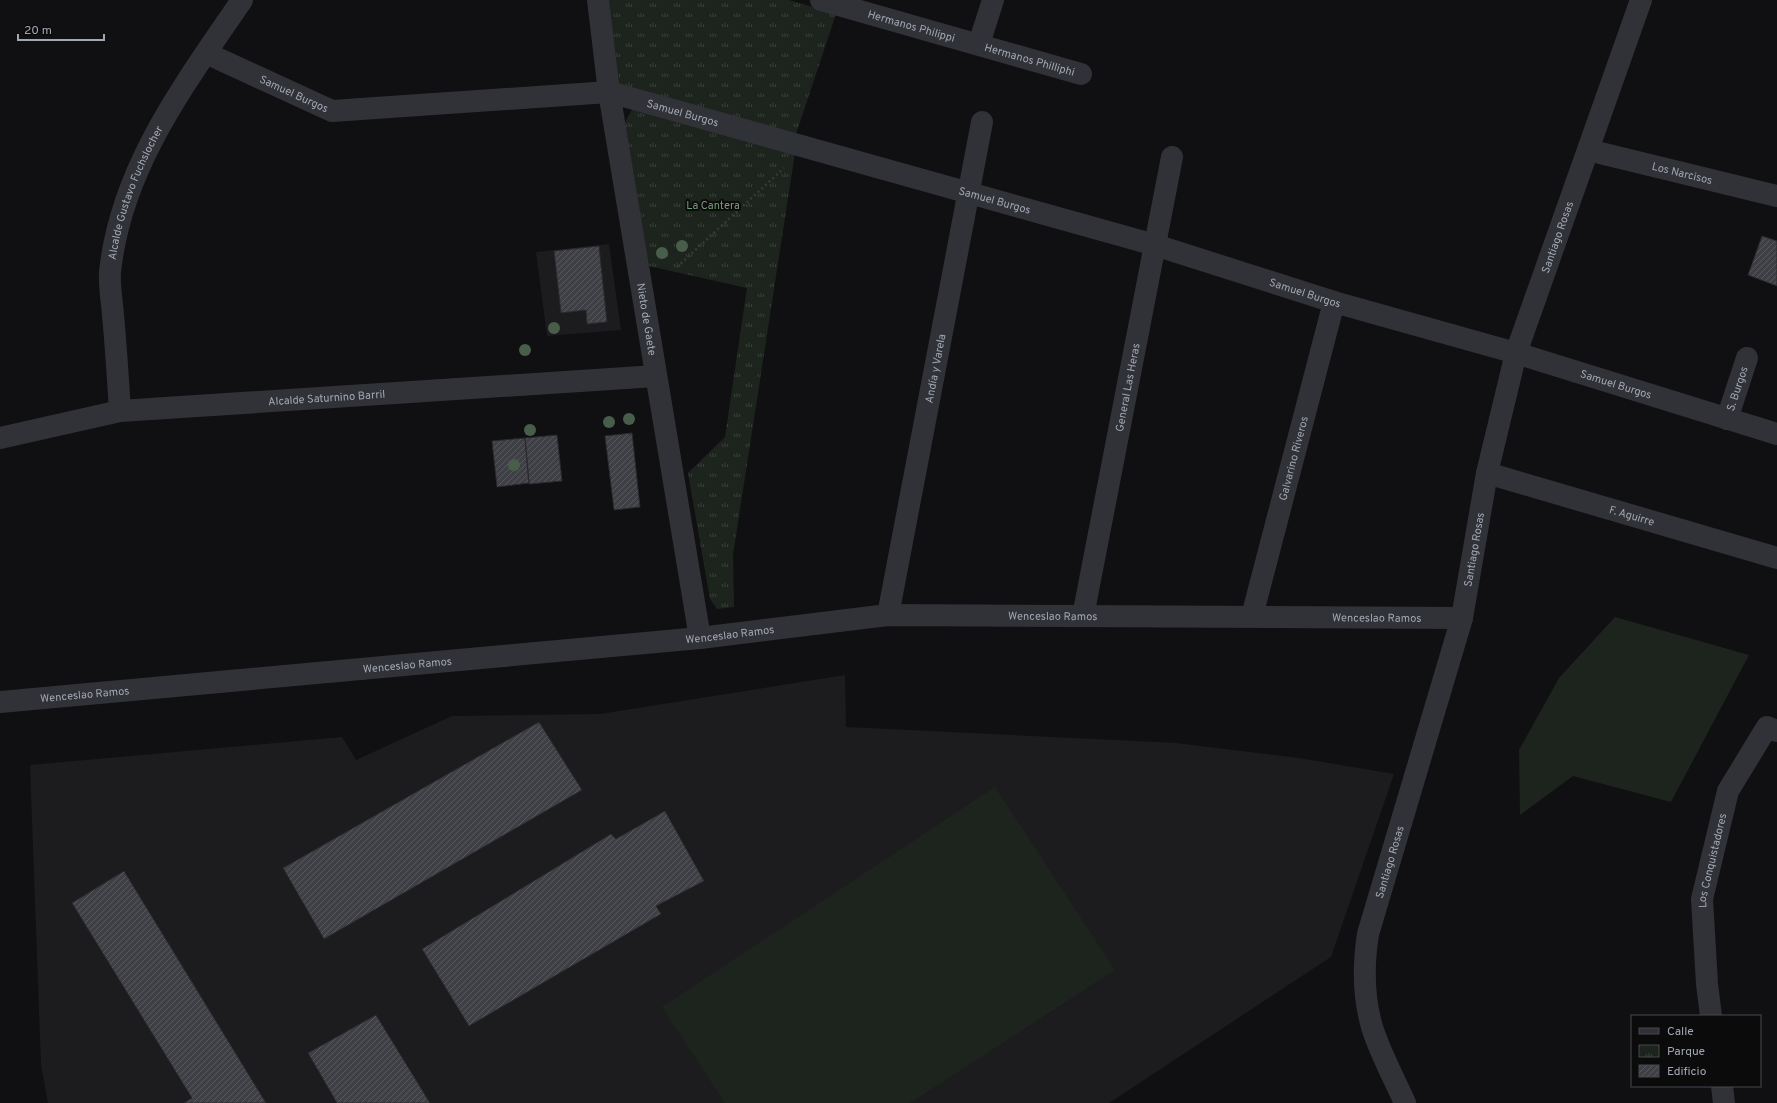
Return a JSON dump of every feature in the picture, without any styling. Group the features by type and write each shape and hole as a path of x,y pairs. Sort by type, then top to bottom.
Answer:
{"street":[{"name":"Alcalde Gustavo Fuchslocher","path":"120,411 110,274 128,195 143,157 162,121 183,86 242,0"},
{"name":"Nieto de Gaete","path":"598,0 609,92 637,251 656,376 700,638"},
{"name":"Hermanos Philippi","path":"821,0 979,44"},
{"path":"979,44 993,0"},
{"name":"Santiago Rosas","path":"1405,1103 1372,1029 1365,986 1364,957 1368,934 1462,618 1487,473 1516,352 1641,0"},
{"name":"Hermanos Philliphi","path":"979,44 1080,74"},
{"name":"Samuel Burgos","path":"206,53 332,111 609,92 1155,245 1334,302 1516,352 1777,434"},
{"name":"Andía y Varela","path":"888,615 982,122"},
{"name":"Los Narcisos","path":"1588,150 1777,196"},
{"name":"General Las Heras","path":"1083,616 1172,158"},
{"name":"Galvarino Riveros","path":"1252,616 1334,302"},
{"name":"S. Burgos","path":"1727,419 1747,358"},
{"name":"Alcalde Saturnino Barril","path":"0,438 120,411 656,376"},
{"name":"F. Aguirre","path":"1487,473 1777,558"},
{"name":"Wenceslao Ramos","path":"0,702 700,638 888,615 1462,618"},
{"name":"Los Conquistadores","path":"1711,1015 1707,984 1702,899 1728,791 1767,727 1777,731"},
{"path":"1722,1087 1724,1103"}],"path":[{"path":"677,267 790,163"}],"shaded area":[{"path":"609,244 621,330 547,336 536,252"},
{"path":"845,675 846,727 1176,743 1299,758 1394,774 1331,957 1109,1103 48,1103 41,1065 30,765 342,737 356,760 452,716 600,714"}],"green space":[{"path":"609,0 789,0 836,14 796,134 616,86"},
{"name":"La Cantera","path":"634,106 795,153 733,555 734,607 717,609 710,599 688,473 725,437 747,288 649,266 625,122"},
{"path":"1615,617 1749,655 1671,802 1573,776 1520,815 1519,750 1559,678"},
{"path":"995,787 1115,970 910,1103 725,1103 662,1007"}],"building":[{"path":"1762,236 1777,241 1777,286 1748,275"},
{"path":"599,246 607,322 587,324 586,310 561,313 554,251"},
{"path":"632,433 640,507 614,510 605,436"},
{"path":"557,435 562,481 529,484 525,438"},
{"path":"525,438 529,483 497,487 492,441"},
{"path":"539,722 582,790 324,939 283,868"},
{"path":"665,811 704,881 656,906 661,914 469,1026 422,949 611,834 616,839"},
{"path":"124,871 266,1103 184,1103 192,1098 72,903"},
{"path":"376,1015 430,1103 337,1103 308,1053"}]}
